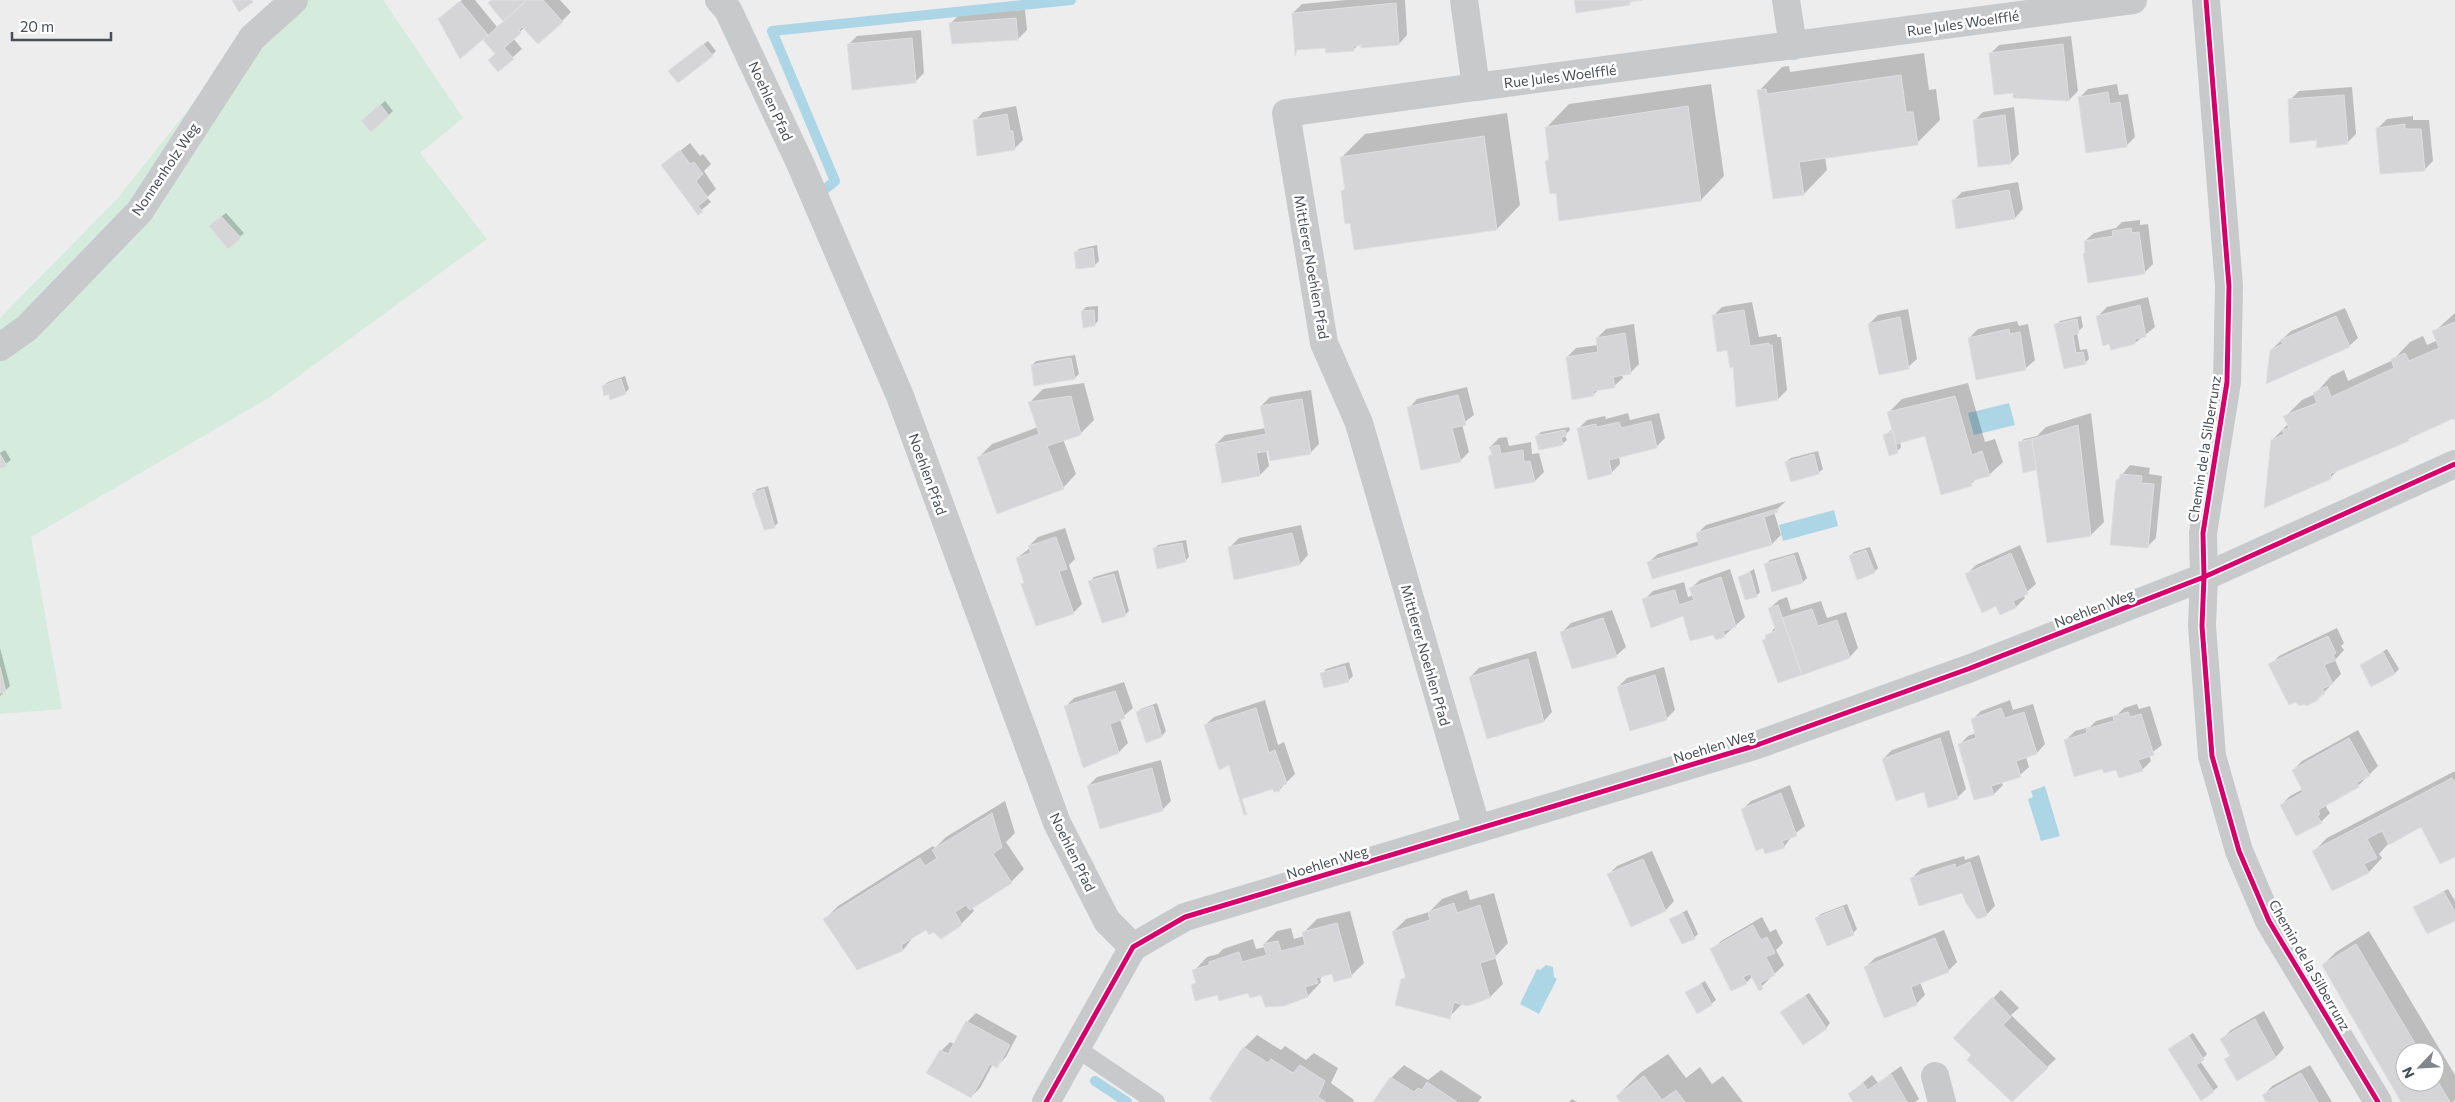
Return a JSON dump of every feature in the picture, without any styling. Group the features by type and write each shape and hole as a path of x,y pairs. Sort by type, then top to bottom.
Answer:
{"street":[{"name":"Nonnenholz Weg","path":"0,347 27,328 140,211 252,38 294,0"},
{"name":"Noehlen Pfad","path":"719,0 728,10 800,164 900,396 1057,824 1107,921 1133,947"},
{"path":"1464,0 1476,87"},
{"path":"1786,0 1793,46"},
{"name":"Rue Jules Woelfflé","path":"1476,87 2133,0"},
{"name":"Chemin de la Silberrunz","path":"2206,0 2229,286 2227,382 2203,533 2202,626 2212,756 2239,851 2269,921 2378,1102"},
{"name":"Mittlerer Noehlen Pfad","path":"1476,87 1286,113 1324,343 1359,422 1476,829"},
{"name":"Noehlen Weg","path":"1133,947 1185,917 1757,745 1968,669 2204,577 2455,464"},
{"path":"1046,1102 1133,947"},
{"path":"1935,1076 1942,1102"}],"lane":[{"path":"1076,1048 1156,1102"}],"green space":[{"path":"276,0 383,0 463,118 420,153 487,239 270,397 31,537 62,709 0,714 0,318 117,199"}],"water":[{"path":"2009,403 2015,425 1974,435 1968,413"},
{"path":"1834,510 1838,526 1783,541 1779,525"},
{"path":"2045,786 2060,836 2041,841 2028,799 2033,797 2031,791"},
{"path":"1546,965 1553,967 1554,977 1557,979 1539,1014 1520,1004 1537,969 1540,970"}],"building":[{"path":"232,0 252,0 253,2 239,12"},
{"path":"491,0 527,0 503,21 488,3"},
{"path":"527,0 543,0 563,22 538,44 522,27 519,30 521,33 504,48 514,59 498,72 488,60 495,54 483,40"},
{"path":"1574,0 1642,0 1630,2 1630,5 1576,13"},
{"path":"460,1 488,35 460,59 438,19"},
{"path":"1396,3 1399,45 1361,48 1361,45 1353,46 1354,51 1326,53 1325,48 1297,50 1295,56 1292,13"},
{"path":"1016,18 1018,40 952,44 949,23"},
{"path":"912,38 916,83 852,90 847,44"},
{"path":"703,44 713,56 678,83 668,71"},
{"path":"2063,44 2069,101 2013,98 2013,93 1994,95 1989,53"},
{"path":"1901,75 1906,112 1913,112 1918,145 1799,162 1804,195 1773,199 1757,90 1766,89 1767,94"},
{"path":"2108,92 2110,104 2120,102 2127,147 2086,153 2078,97"},
{"path":"2344,95 2348,144 2316,148 2317,140 2290,143 2288,99"},
{"path":"380,104 389,116 371,132 361,121"},
{"path":"1688,106 1701,201 1559,221 1556,193 1550,194 1545,161 1549,160 1545,127"},
{"path":"1007,114 1010,131 1013,131 1015,150 977,156 973,120"},
{"path":"2005,115 2011,164 1978,167 1973,120"},
{"path":"2405,124 2405,129 2421,129 2425,171 2380,174 2376,128"},
{"path":"1484,136 1497,230 1354,250 1350,223 1345,224 1341,191 1345,190 1340,157"},
{"path":"680,150 690,164 694,162 703,174 696,181 708,198 698,206 703,212 698,215 661,165"},
{"path":"2009,190 2015,219 1956,229 1952,200"},
{"path":"221,216 241,238 228,249 209,226"},
{"path":"2131,228 2132,233 2139,232 2145,274 2088,283 2083,254 2085,253 2084,241 2113,236 2112,231"},
{"path":"1093,248 1095,267 1076,269 1074,252"},
{"path":"2140,305 2146,337 2135,339 2135,344 2111,350 2109,344 2103,346 2096,316"},
{"path":"1094,310 1095,326 1083,328 1081,311"},
{"path":"1744,310 1750,346 1769,343 1769,345 1772,345 1778,400 1736,407 1733,367 1730,368 1727,350 1717,352 1712,315"},
{"path":"2336,316 2350,347 2266,384 2270,350 2283,344 2280,340"},
{"path":"1900,317 1909,369 1879,375 1868,324"},
{"path":"2077,319 2079,333 2073,335 2076,353 2083,352 2086,364 2064,369 2054,324"},
{"path":"2455,322 2455,420 2452,419 2408,439 2409,441 2330,474 2331,479 2264,508 2271,440 2284,434 2282,430 2289,428 2283,416 2317,403 2313,393 2327,386 2331,397 2394,368 2391,359 2405,353 2409,361 2439,348 2432,331"},
{"path":"2009,329 2010,334 2020,332 2026,370 1976,380 1968,338"},
{"path":"1625,333 1631,374 1613,377 1615,388 1593,391 1594,396 1572,400 1566,357 1598,352 1596,338"},
{"path":"1071,358 1075,379 1034,386 1031,365"},
{"path":"621,379 626,394 610,400 609,394 604,396 602,386"},
{"path":"1458,395 1466,425 1452,428 1461,462 1421,470 1407,407"},
{"path":"1071,396 1081,435 1047,446 1064,489 997,514 977,457 1039,434 1028,402"},
{"path":"1955,396 1972,455 1982,451 1990,476 1971,481 1972,486 1941,495 1925,436 1896,444 1887,412"},
{"path":"1302,399 1311,454 1270,461 1268,451 1256,453 1260,476 1222,483 1215,444 1266,434 1260,406"},
{"path":"1651,421 1657,448 1609,460 1612,474 1588,480 1577,428 1596,424 1597,427 1619,422 1621,428"},
{"path":"2078,425 2091,536 2047,543 2032,439"},
{"path":"1565,430 1567,435 1561,438 1563,445 1539,450 1535,436"},
{"path":"1893,431 1898,453 1889,456 1883,435"},
{"path":"2032,439 2036,470 2023,473 2018,442"},
{"path":"1499,445 1501,454 1523,450 1524,462 1530,461 1535,482 1495,489 1488,456 1492,455 1489,447"},
{"path":"0,454 7,466 0,469"},
{"path":"1814,454 1819,474 1791,482 1785,462"},
{"path":"2120,474 2142,476 2141,483 2154,484 2148,548 2110,545 2116,480 2119,480"},
{"path":"764,489 775,528 764,530 752,493"},
{"path":"1777,509 1778,512 1764,517 1772,545 1652,579 1647,562 1699,546 1696,533"},
{"path":"1292,533 1300,565 1234,580 1228,547"},
{"path":"1056,537 1067,569 1059,571 1074,614 1036,626 1021,584 1024,583 1016,558 1031,553 1028,546"},
{"path":"1182,543 1186,562 1157,569 1153,548"},
{"path":"1866,550 1875,573 1857,580 1849,556"},
{"path":"2011,553 2028,594 2013,601 2016,608 2000,615 1996,606 1982,613 1965,574"},
{"path":"1794,555 1803,583 1772,592 1764,564"},
{"path":"1750,572 1757,597 1745,600 1738,577"},
{"path":"1114,574 1126,616 1102,623 1088,581"},
{"path":"1721,577 1736,627 1723,631 1725,637 1716,640 1713,635 1690,641 1683,616 1651,628 1642,599 1675,590 1679,605 1694,600 1689,588"},
{"path":"1778,605 1802,675 1778,683 1762,640 1766,639 1765,635 1776,631 1768,608"},
{"path":"1812,609 1818,626 1837,620 1850,658 1802,675 1782,618"},
{"path":"1603,618 1617,657 1572,669 1560,632"},
{"path":"2328,636 2336,653 2333,655 2336,660 2324,665 2333,684 2322,689 2325,694 2318,697 2319,700 2306,706 2305,704 2299,706 2296,702 2289,705 2268,664"},
{"path":"2383,652 2395,674 2371,687 2360,665"},
{"path":"1528,659 1544,722 1487,739 1469,677"},
{"path":"1345,666 1349,682 1324,688 1320,673"},
{"path":"0,667 6,692 0,693"},
{"path":"1655,675 1667,720 1630,731 1617,687"},
{"path":"1115,691 1125,718 1110,724 1119,753 1083,768 1064,706"},
{"path":"1153,706 1162,737 1146,743 1136,712"},
{"path":"1256,708 1269,753 1275,750 1287,784 1279,787 1280,791 1274,792 1273,789 1242,799 1247,815 1244,815 1229,765 1219,770 1204,725"},
{"path":"2001,708 2005,718 2024,712 2037,754 2016,761 2021,777 1991,786 1994,795 1974,800 1958,744 1976,738 1971,719"},
{"path":"2128,712 2130,717 2141,714 2154,755 2138,760 2143,771 2119,778 2116,770 2104,773 2102,769 2074,777 2064,740 2087,733 2086,729 2114,721 2113,716"},
{"path":"1940,738 1958,799 1928,808 1924,792 1896,801 1882,759"},
{"path":"2349,738 2370,776 2357,782 2359,787 2318,810 2320,814 2317,816 2322,823 2296,836 2280,805 2303,792 2292,770"},
{"path":"1152,768 1163,811 1100,829 1087,786"},
{"path":"2452,778 2455,783 2455,857 2440,864 2421,827 2389,845 2382,831 2367,839 2377,858 2364,864 2369,873 2332,891 2312,851"},
{"path":"1781,793 1797,836 1782,841 1785,848 1765,854 1763,848 1756,851 1741,809"},
{"path":"992,813 1002,847 993,854 1012,883 970,910 966,905 955,912 962,925 941,939 933,932 929,935 926,930 901,945 903,951 857,970 823,919 920,858 925,866 937,858 932,850"},
{"path":"1643,859 1666,911 1631,927 1607,874"},
{"path":"1970,862 1987,916 1977,919 1966,903 1962,893 1919,906 1910,878 1955,864 1956,868"},
{"path":"2444,892 2455,912 2455,921 2427,934 2413,907"},
{"path":"1454,903 1457,913 1480,905 1496,958 1480,963 1490,998 1467,1006 1454,1002 1450,1019 1395,1005 1401,979 1406,978 1392,932 1430,920 1428,912"},
{"path":"1843,907 1854,935 1827,946 1815,918"},
{"path":"1683,913 1695,939 1682,944 1669,919"},
{"path":"1337,923 1352,977 1334,982 1332,974 1316,978 1318,983 1305,987 1308,997 1284,1006 1265,1007 1261,995 1250,998 1248,993 1219,1001 1217,995 1195,1001 1191,985 1196,983 1192,970 1239,952 1242,962 1267,955 1263,944 1278,941 1281,951 1305,945 1302,932"},
{"path":"1753,925 1761,940 1767,937 1775,953 1766,957 1775,975 1760,983 1763,989 1759,991 1750,974 1743,977 1747,984 1731,991 1710,949"},
{"path":"1935,938 1949,972 1911,987 1917,1005 1884,1018 1864,967"},
{"path":"2356,944 2414,1042 2395,1042 2395,1092 2322,965"},
{"path":"1701,984 1712,1005 1697,1014 1685,992"},
{"path":"1805,996 1827,1029 1803,1045 1780,1012"},
{"path":"1992,997 2011,1017 2003,1025 2048,1068 2012,1102 1967,1060 1971,1055 1953,1038"},
{"path":"2255,1019 2276,1058 2237,1081 2224,1059 2230,1056 2220,1039"},
{"path":"966,1021 1010,1045 997,1068 990,1064 971,1098 926,1073 940,1050 948,1054"},
{"path":"2189,1036 2204,1060 2196,1065 2214,1092 2201,1101 2168,1049"},
{"path":"1243,1047 1268,1063 1271,1059 1293,1073 1300,1065 1325,1081 1318,1097 1326,1102 1213,1102 1209,1099"},
{"path":"2301,1073 2318,1102 2266,1102 2262,1095"},
{"path":"1891,1074 1907,1102 1853,1102 1848,1094 1863,1083 1868,1090"},
{"path":"1644,1076 1662,1100 1676,1090 1685,1102 1620,1102 1616,1096"},
{"path":"1390,1077 1414,1092 1418,1088 1422,1090 1427,1082 1457,1102 1373,1102"},
{"path":"2395,1092 2444,1092 2450,1102 2401,1102"}],"waterway":[{"path":"815,197 835,181 772,31 1071,0"},
{"path":"1095,1081 1127,1102"}],"cycle path":[{"path":"2206,0 2229,286 2227,382 2203,533 2202,626 2212,756 2239,851 2269,921 2378,1102"},
{"path":"1046,1102 1133,947 1185,917 1757,745 1968,669 2204,577 2455,464"}]}
